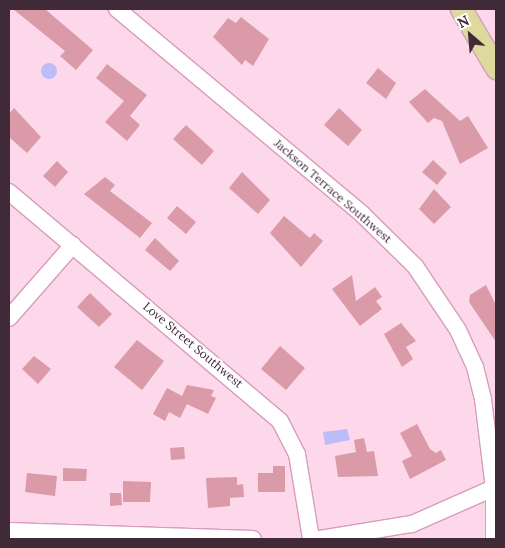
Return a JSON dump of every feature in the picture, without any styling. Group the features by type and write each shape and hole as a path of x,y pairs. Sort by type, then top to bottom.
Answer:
{"main road":[{"path":"461,9 496,68"}],"street":[{"name":"Jackson Terrace Southwest","path":"117,9 362,214 415,266 458,330 475,368 483,399 495,488 494,539"},
{"name":"Love Street Southwest","path":"9,192 280,421 297,454 311,539"},
{"path":"9,318 73,245"},
{"path":"320,539 412,524 495,488"},
{"path":"9,531 252,539"}],"water":[{"path":"46,63 52,63 57,68 55,77 46,79 41,74 41,68"},
{"path":"347,429 350,440 325,445 323,432"}],"building":[{"path":"13,9 45,9 93,50 76,70 60,56 65,51"},
{"path":"241,17 269,39 253,66 245,60 242,65 213,37 228,18 236,23"},
{"path":"107,64 147,95 130,116 140,125 127,141 105,122 124,101 96,78"},
{"path":"378,68 396,83 386,99 366,83"},
{"path":"425,89 460,121 468,116 488,148 460,164 442,121 434,118 428,123 409,102"},
{"path":"14,108 41,137 27,153 9,137 9,114"},
{"path":"339,108 362,130 348,146 324,125"},
{"path":"186,125 214,151 202,165 173,139"},
{"path":"433,160 447,173 437,185 422,172"},
{"path":"57,161 68,172 55,187 43,176"},
{"path":"242,172 270,200 258,214 229,188"},
{"path":"105,177 115,185 110,191 152,223 140,238 84,194"},
{"path":"434,189 451,207 434,224 419,209"},
{"path":"177,206 196,222 186,234 167,218"},
{"path":"284,216 310,238 314,233 323,241 301,267 270,233"},
{"path":"155,238 179,261 170,271 145,250"},
{"path":"352,275 356,301 375,287 382,297 376,301 382,309 360,326 332,289"},
{"path":"486,285 496,305 496,342 469,302 470,295"},
{"path":"90,293 112,314 99,327 77,307"},
{"path":"401,323 416,341 406,347 413,359 402,367 384,334"},
{"path":"137,340 164,361 142,390 114,367"},
{"path":"280,346 305,368 286,390 261,369"},
{"path":"34,356 51,369 38,384 22,369"},
{"path":"187,385 214,390 211,396 216,398 208,414 187,404 180,418 169,412 165,421 153,414 167,388 182,396"},
{"path":"417,424 430,449 436,453 441,450 446,460 410,479 402,461 412,456 400,433"},
{"path":"364,438 367,452 374,451 378,476 338,477 335,456 356,452 354,440"},
{"path":"184,447 185,459 171,460 170,448"},
{"path":"273,466 285,466 285,492 258,492 258,473 273,473"},
{"path":"63,468 87,469 86,481 63,481"},
{"path":"27,473 57,476 55,496 25,492"},
{"path":"237,477 237,485 243,484 244,497 230,498 230,506 208,508 206,478"},
{"path":"123,481 151,482 150,502 123,502"},
{"path":"110,493 121,493 122,505 110,506"}]}
